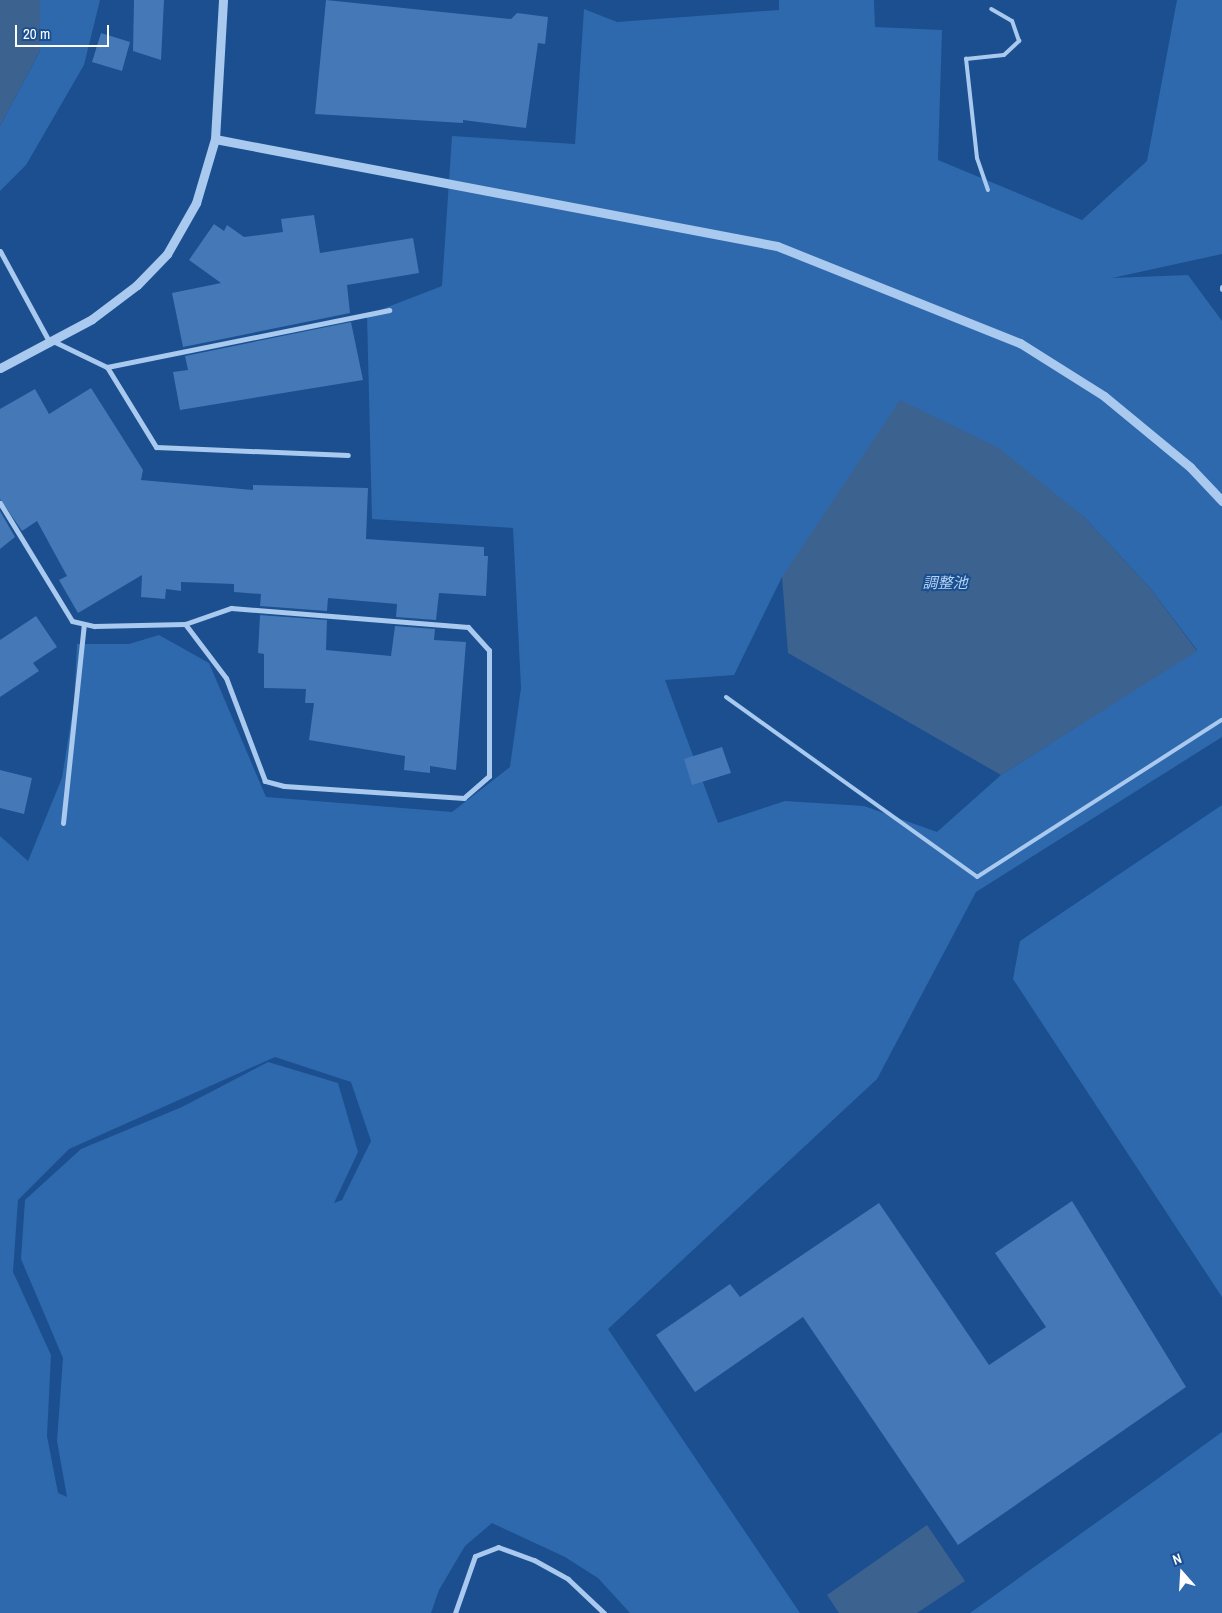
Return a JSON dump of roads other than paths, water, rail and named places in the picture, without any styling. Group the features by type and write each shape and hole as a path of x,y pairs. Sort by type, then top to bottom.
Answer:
{"street":[{"path":"0,368 53,343 137,285 166,254 196,203 215,139 223,0"},
{"path":"215,139 777,246 1020,343 1104,396 1190,467 1222,500"},
{"path":"0,251 53,343 107,367 156,447 348,455"},
{"path":"107,367 390,310"},
{"path":"0,502 72,621 84,624 185,624 231,608 468,627 489,650 489,776 464,798 284,786 265,781 226,678 185,624"},
{"path":"63,823 84,624"},
{"path":"455,1613 475,1556 498,1547 534,1560 568,1579 604,1613"}],"lane":[{"path":"988,190 977,158 966,59 1004,55 1019,41 1012,21 991,9"},
{"path":"726,697 977,877 1222,720"}],"water":[{"path":"0,0 40,0 40,51 0,126"},
{"name":"調整池","path":"900,400 999,448 1083,516 1150,588 1197,651 1001,775 788,653 782,577"},
{"path":"927,1525 965,1581 917,1613 839,1613 827,1595"}]}
